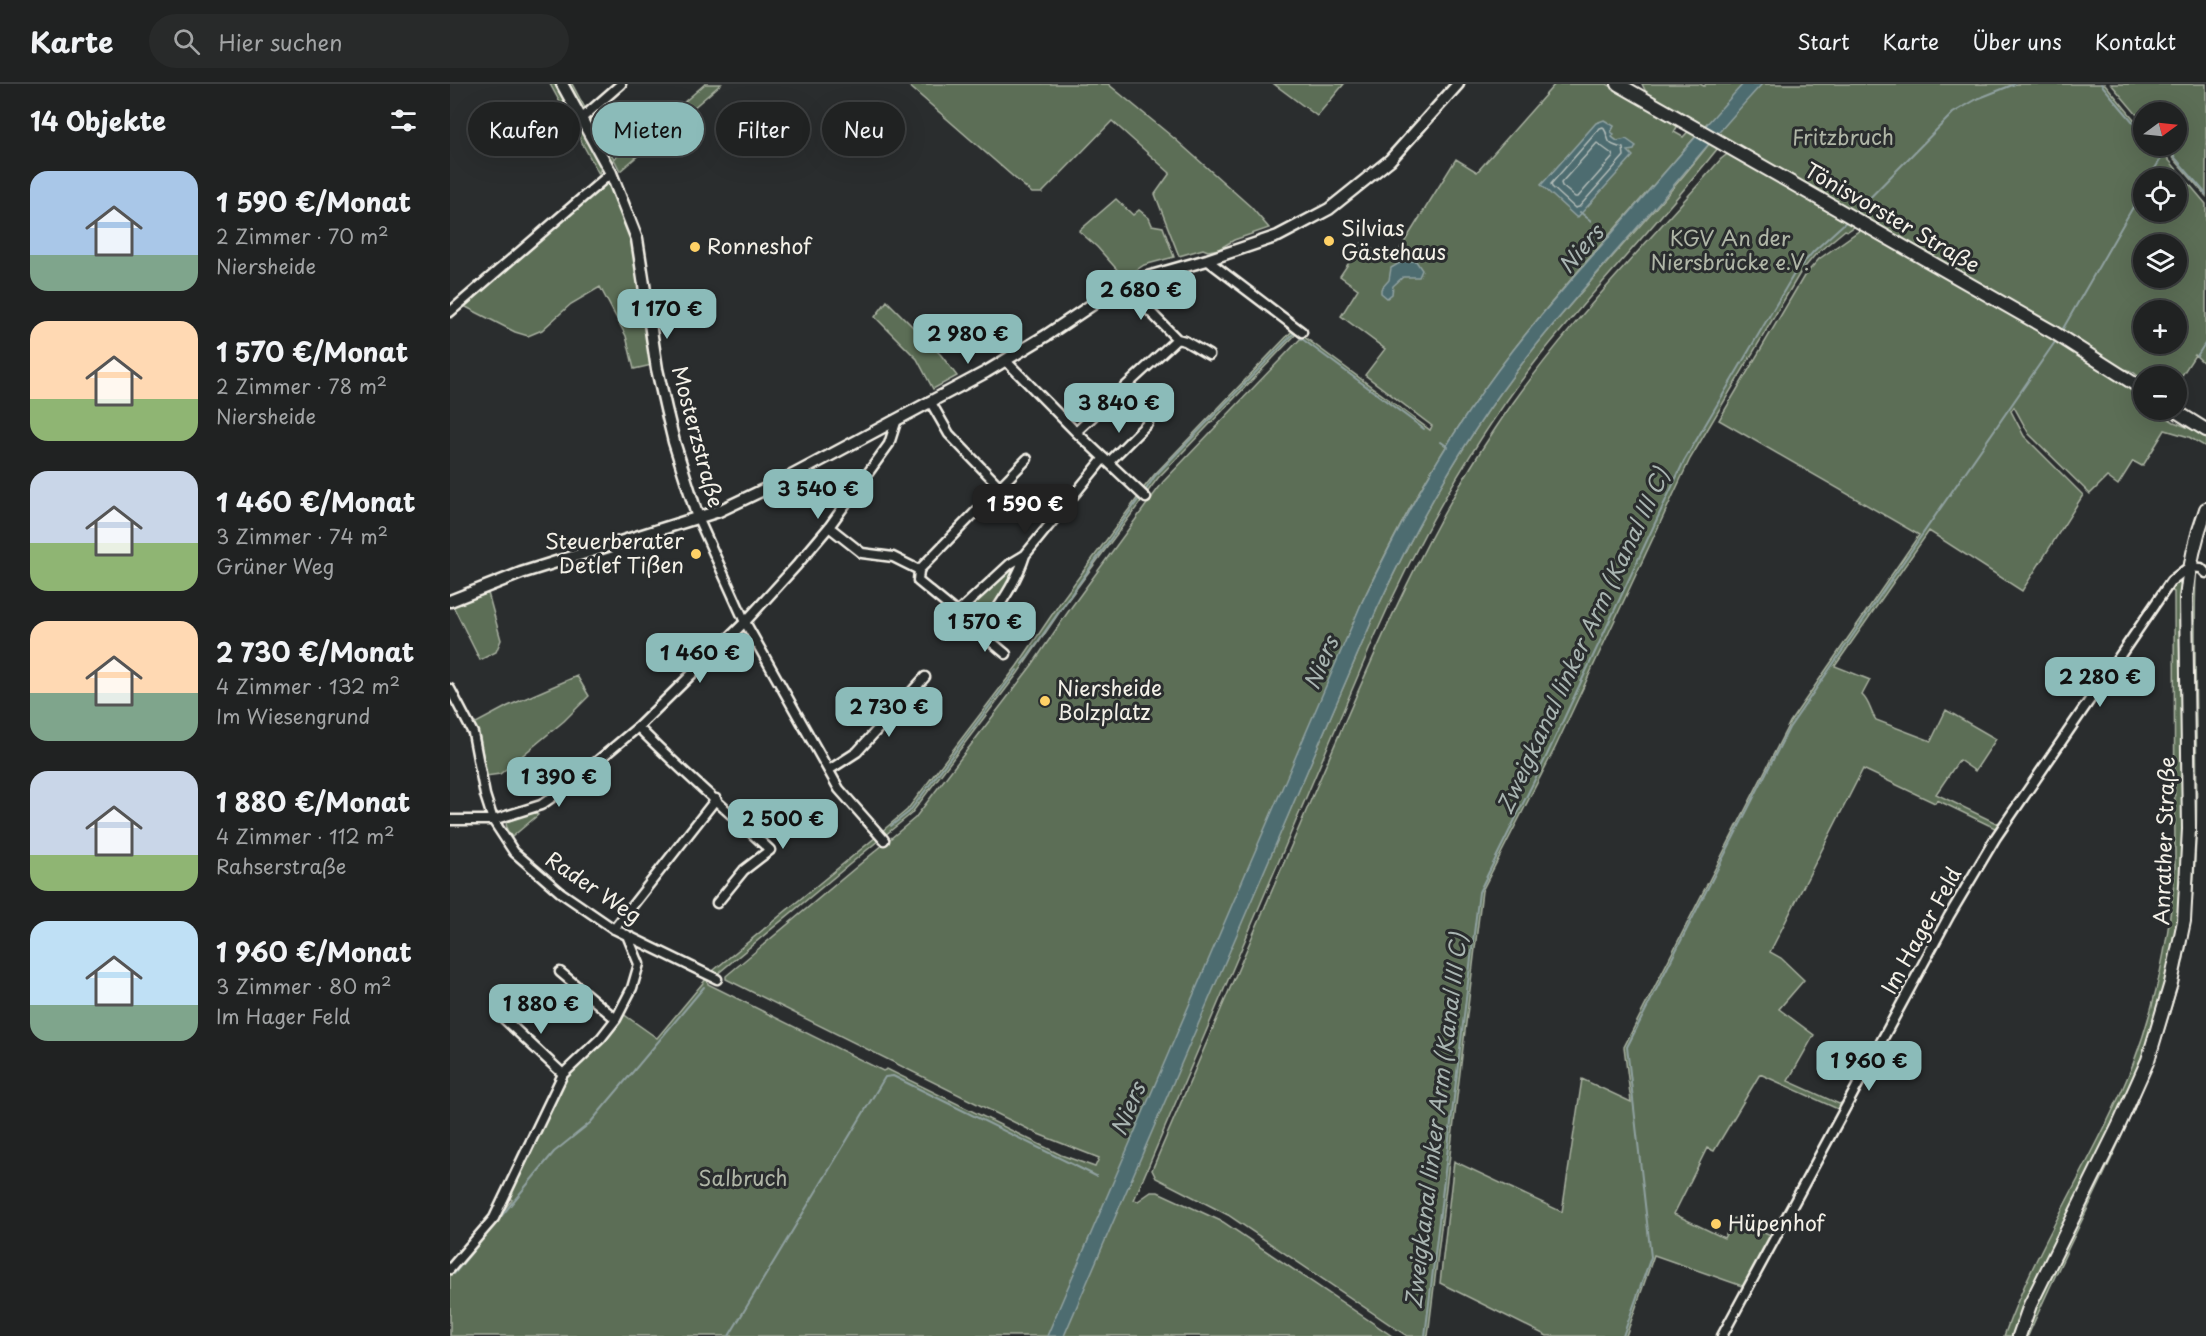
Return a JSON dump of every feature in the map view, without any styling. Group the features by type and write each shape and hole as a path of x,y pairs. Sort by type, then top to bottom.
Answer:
{"main road":[{"name":"Tönisvorster Straße","path":"1618,84 2059,336 2133,383"},
{"path":"2187,418 2206,430"},
{"name":"Anrather Straße","path":"2019,1336 2030,1305 2118,1127 2148,1060 2171,983 2184,921 2189,829 2186,598 2189,567 2206,509"}],"street":[{"name":"Mosterzstraße","path":"562,84 610,173 637,239 657,369 674,442 698,518 745,622 839,789 884,840"},
{"path":"581,119 621,84"},
{"path":"450,601 521,573 718,511 782,481 1006,361 1123,284 1208,260 1278,236 1329,209 1390,160 1458,84"},
{"path":"450,312 610,173"},
{"path":"1208,260 1302,332"},
{"path":"1123,284 1176,339 1185,341 1209,355"},
{"path":"1076,432 1176,339"},
{"path":"1006,361 1146,498"},
{"path":"930,401 949,434 1000,487"},
{"path":"450,819 493,819 541,805 564,789 638,727 745,622 829,527 890,444 897,419"},
{"path":"981,633 1015,578 1025,555 1106,460 1148,423"},
{"path":"1006,654 918,582 919,570 1028,459"},
{"path":"829,527 862,553 893,556 919,570"},
{"path":"957,613 1010,564 1025,555"},
{"path":"2189,567 2200,568 2206,573"},
{"name":"Im Hager Feld","path":"1722,1336 1944,926 1996,837 2171,581 2189,567"},
{"path":"829,770 856,752 925,677"},
{"name":"Rader Weg","path":"450,689 473,733 485,795 493,819 514,852 560,892 614,929 717,979"},
{"path":"638,727 665,755 770,850 744,870 717,903"},
{"path":"614,929 716,799"},
{"path":"450,1269 494,1218 563,1074 602,1038 616,1019 639,969 638,959 626,935"},
{"path":"560,972 616,1019"},
{"path":"501,1016 563,1074"}],"green space":[{"path":"550,84 556,84 566,102 560,102"},
{"path":"566,84 572,84 592,118 592,130 580,109 580,102 576,102"},
{"path":"705,84 721,84 700,102 684,102"},
{"path":"907,84 1108,84 1175,139 1251,207 1269,228 1234,240 1219,249 1208,251 1203,249 1179,256 1155,194 1170,173 1112,121 1042,193 1032,193"},
{"path":"1274,84 1344,84 1317,116"},
{"path":"1555,84 1607,84 1676,122 1677,127 1674,132 1683,137 1696,123 1647,94 1642,84 1700,84 1704,86 1706,84 2105,84 2133,118 2133,156 2165,156 2176,168 2133,168 2133,222 2187,222 2187,182 2206,204 2206,365 2195,355 2187,367 2133,366 2133,372 2116,366 1857,225 1848,231 1845,230 1815,255 1800,273 1690,459 1555,748 1482,891 1428,1336 1407,1336 1228,1215 1156,1178 1152,1170 1358,690 1399,601 1444,514 1495,429 1547,358 1633,257 1721,159 1730,152 1725,139 1536,361 1489,426 1447,494 1409,564 1375,636 1134,1200 1138,1201 1151,1192 1158,1192 1223,1222 1392,1336 450,1336 450,1276 512,1200 508,1197 566,1076 623,1014 657,1038 707,978 708,984 883,1071 887,1069 1061,1155 1095,1167 1099,1158 1038,1134 726,979 726,976 915,818 1032,665 1163,482 1303,336 1430,430 1432,426 1365,375 1385,349 1341,316 1358,289 1340,276 1362,243 1392,262 1456,159 1477,172","holes":["1707,123 1719,131 1508,382 1446,476 1410,542 1377,609 1128,1185 1362,602 1396,535 1432,469 1494,375 1563,288","1614,126 1611,132 1612,137 1617,141 1541,185"]},
{"path":"2111,84 2206,84 2206,196 2187,174 2187,168 2182,168 2172,156 2187,156 2187,102 2133,102 2133,110"},
{"path":"580,128 592,150 592,156 596,156 601,166 599,174 580,139"},
{"path":"607,156 612,156 614,159 611,163"},
{"path":"617,156 637,156 620,171 614,159"},
{"path":"609,181 628,228 634,250 652,365 634,369 626,336 600,287 571,304 542,330 528,336 515,332 464,306"},
{"path":"1116,199 1133,215 1139,210 1149,218 1152,225 1163,227 1174,257 1144,265 1129,275 1121,274 1079,231"},
{"path":"1863,228 2058,342 2128,386 2133,391 2133,420 2171,420 2206,438 2206,447 2189,437 2165,430 2142,466 2133,461 2118,485 2107,477 2090,494 2029,434 2014,407 2011,411 2024,436 2083,495 2022,591 1929,531 1835,666 1870,680 1862,695 1876,720 1931,741 1946,710 1996,739 1975,771 1959,760 1936,794 1996,823 2002,822 1997,829 1937,800 1935,803 1863,769 1770,952 1781,958 1804,980 1779,1009 1814,1035 1788,1081 1839,1104 1844,1102 1840,1110 1760,1074 1714,1151 1707,1148 1674,1214 1724,1238 1734,1218 1773,1236 1745,1287 1654,1255 1626,1336 1547,1336 1440,1283 1454,1161 1562,1212 1582,1079 1631,1102 1624,1047 1790,722 1919,535 1719,420 1804,276 1819,259"},
{"path":"887,301 941,355 957,376 933,389 917,359 875,317"},
{"path":"1294,329 1298,332 1158,478 1146,494 1142,490 1154,475"},
{"path":"1138,497 1142,500 1065,604 1018,673 911,814 884,836 881,832 907,810 1017,666 1062,600"},
{"path":"1015,564 1018,565 1017,570 988,618 981,622 972,619 968,606"},
{"path":"2196,576 2197,808 2192,901 2186,947 2174,998 2139,1097 2028,1336 2023,1336 2033,1308 2131,1111 2183,943 2190,582"},
{"path":"2177,582 2182,588 2185,811 2178,920 2169,973 2138,1072 2112,1129 2049,1251 2014,1336 2004,1336 2033,1266 2102,1132 2133,1064 2149,1017 2161,970 2175,872 2174,592 2169,589"},
{"path":"488,593 501,640 496,652 480,660 453,606"},
{"path":"577,676 589,696 564,721 500,774 486,776 480,737 474,724 508,706"},
{"path":"535,811 538,815 512,837 507,830 506,822"},
{"path":"876,837 879,840 716,975 714,970"}],"water":[{"path":"1743,84 1762,84 1531,352 1508,382 1446,476 1377,609 1064,1336 1047,1336 1362,602 1412,505 1439,457 1469,411 1518,344 1571,280"},
{"path":"1604,120 1614,126 1611,132 1614,134 1612,137 1617,141 1626,139 1636,146 1634,150 1628,151 1633,156 1577,218 1541,185 1596,123"},
{"path":"1403,261 1416,261 1422,270 1419,277 1403,277 1393,286 1392,294 1387,298 1381,293 1381,289 1389,280 1391,268"}],"waterway":[{"name":"Zweigkanal linker Arm (Kanal III C)","path":"1854,214 1953,113 1977,99 2015,84"},
{"path":"2101,84 2133,122"},
{"path":"2155,168 2161,156"},
{"path":"2174,156 2206,194"},
{"path":"2061,332 2133,207"},
{"name":"Niers","path":"1580,212 1591,221"},
{"name":"Zweigkanal linker Arm (Kanal III C)","path":"1425,1336 1479,892 1547,755 1684,461 1794,274 1814,251 1848,220"},
{"name":"Niers","path":"1602,231 1609,237"},
{"path":"1145,491 1155,476 1294,333 1424,429"},
{"path":"1623,1336 1651,1257 1627,1047 1789,728 2057,339"},
{"path":"2197,356 2206,342"},
{"path":"1441,442 1448,447"},
{"path":"1022,664 1138,500"},
{"path":"891,826 909,812 1017,670"},
{"path":"454,1274 554,1152 590,1123 704,987"},
{"path":"729,1336 885,1077 893,1076 1096,1176"}],"place":[{"name":"Silvias Gästehaus","path":"1329,241"},
{"name":"Ronneshof","path":"695,247"},
{"name":"Steuerberater Detlef Tißen","path":"696,554"},
{"name":"Niersheide Bolzplatz","path":"1045,701"},
{"name":"Hüpenhof","path":"1716,1224"}],"park label":[{"name":"Fritzbruch","path":"1843,138"},
{"name":"KGV An der Niersbrücke e.V.","path":"1730,251"},
{"name":"Salbruch","path":"743,1179"}]}
